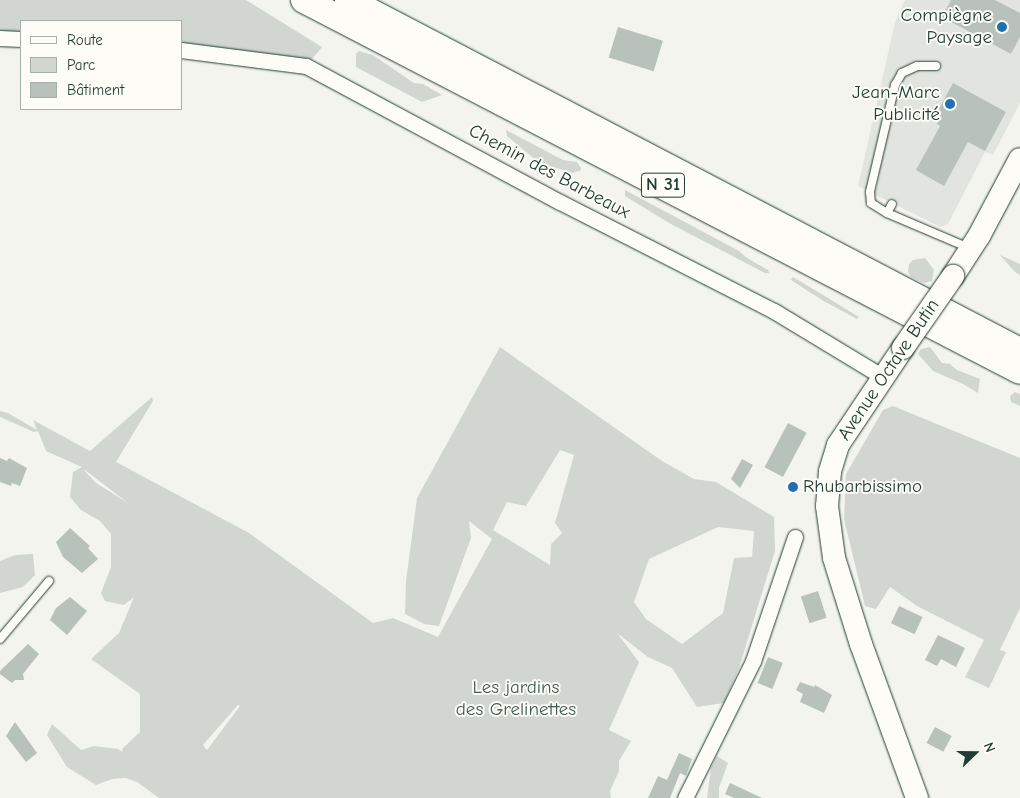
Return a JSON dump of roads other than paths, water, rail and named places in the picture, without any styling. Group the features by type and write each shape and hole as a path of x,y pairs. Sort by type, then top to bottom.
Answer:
{"highway":[{"name":"N 31","path":"304,0 1020,371"},
{"name":"N 31","path":"348,0 1020,351"}],"main road":[{"name":"Avenue Octave Butin","path":"917,798 861,644 834,558 828,525 827,490 838,445 971,250 1020,159"}],"street":[{"path":"0,38 20,39"},
{"name":"Chemin des Barbeaux","path":"182,50 306,66 551,198 774,311 883,377"},
{"path":"685,798 753,661 795,537"}],"lane":[{"path":"936,66 917,66 902,73 895,84 870,192 871,203 887,213 971,250"},
{"path":"887,213 892,204"},
{"path":"0,640 50,581"}],"place":[{"name":"Compiègne Paysage","path":"1002,27"},
{"name":"Jean-Marc Publicité","path":"950,104"},
{"name":"Rhubarbissimo","path":"793,487"}],"park label":[{"name":"Les jardins des Grelinettes","path":"516,699"}]}
